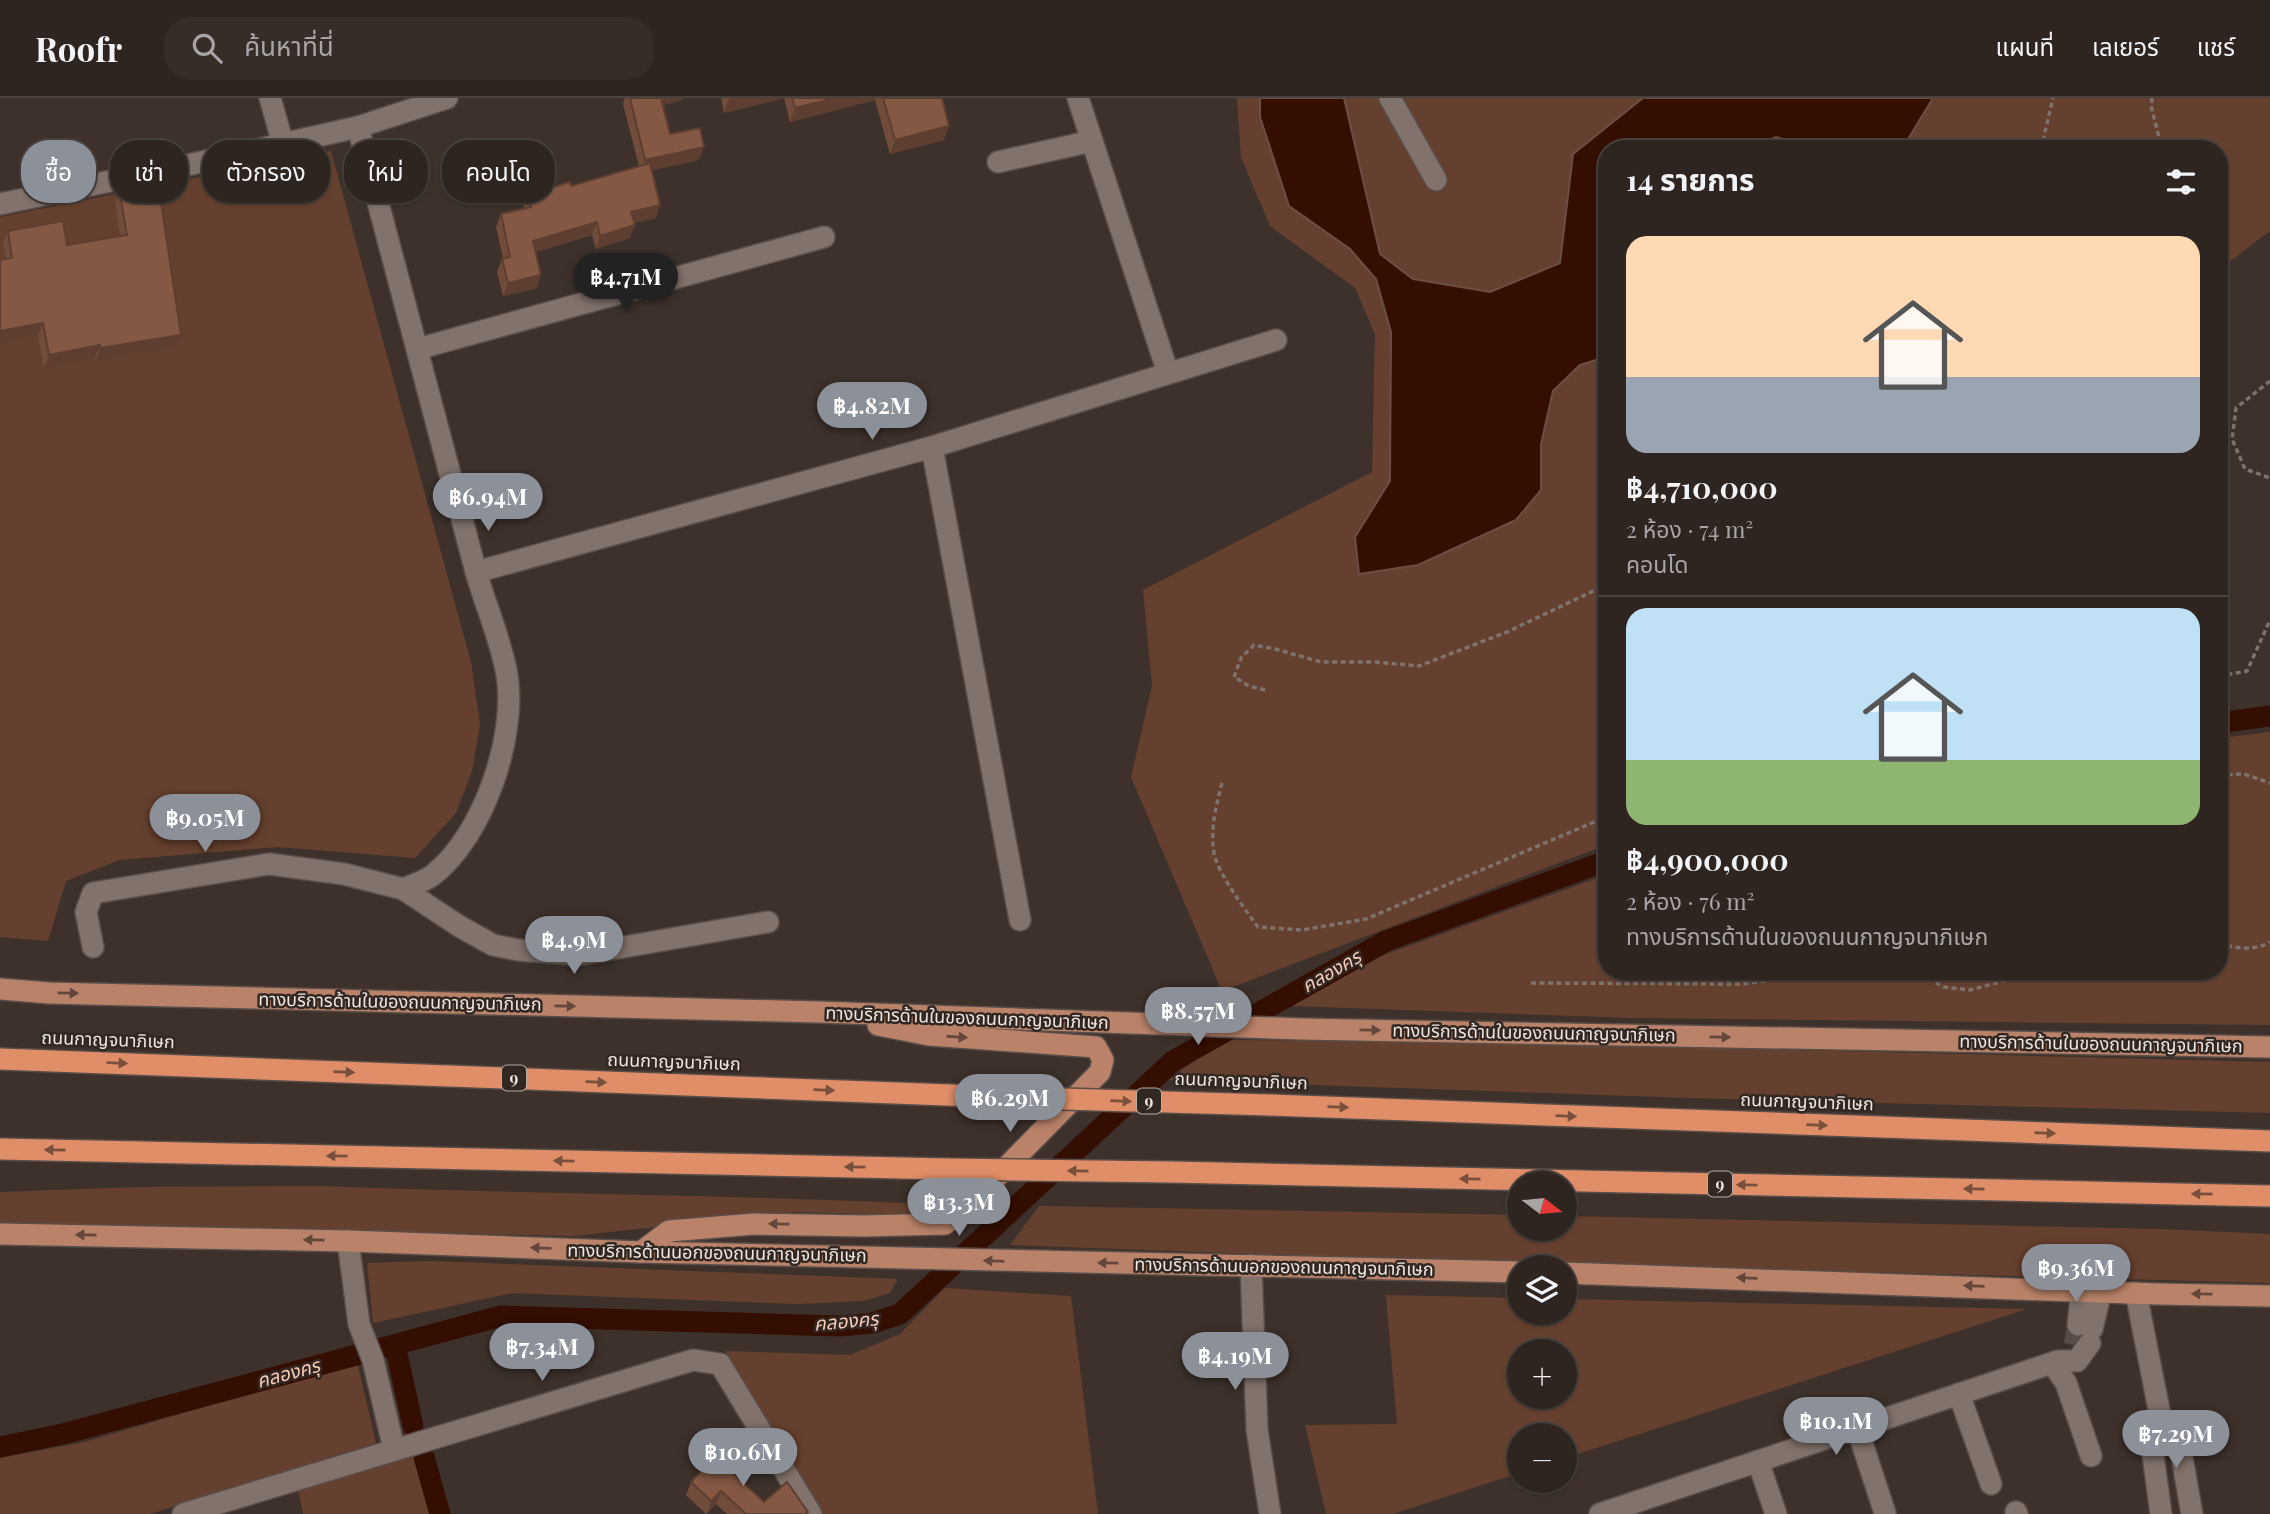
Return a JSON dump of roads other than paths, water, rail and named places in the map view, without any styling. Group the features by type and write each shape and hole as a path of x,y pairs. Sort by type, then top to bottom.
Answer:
{"highway":[{"name":"ถนนกาญจนาภิเษก","path":"0,1059 2270,1142"},
{"name":"9","path":"0,1149 2270,1196"}],"main road":[{"name":"ทางบริการด้านในของถนนกาญจนาภิเษก","path":"0,989 49,993 818,1012 1302,1029 2270,1047"},
{"path":"641,1252 669,1231 754,1224 945,1224 971,1203 1100,1072 1103,1060 1096,1047 929,1035 818,1012"},
{"name":"ทางบริการด้านนอกของถนนกาญจนาภิเษก","path":"0,1234 348,1241 1062,1263 1507,1272"},
{"path":"1577,1273 2270,1296"}],"street":[{"path":"270,98 281,140"},
{"path":"300,140 358,127 447,98"},
{"path":"1078,98 1168,373"},
{"path":"1390,98 1436,180"},
{"path":"358,127 476,572 498,637 507,675 509,700 505,743 489,791 471,828 449,859 431,876 403,889"},
{"path":"998,162 1092,142"},
{"path":"0,204 202,161"},
{"path":"417,349 824,237"},
{"path":"476,572 932,447 1276,340"},
{"path":"932,447 1020,920"},
{"path":"93,947 86,912 93,893 269,864 344,874 403,889 493,945 517,950 578,955 768,922"},
{"path":"348,1241 359,1324 373,1360 394,1449"},
{"path":"1251,1265 1257,1430 1270,1514"},
{"path":"1600,1514 1663,1504 1758,1461 2055,1362 2083,1335 2092,1291"},
{"path":"2136,1293 2162,1425 2153,1455 2161,1514"},
{"path":"183,1514 693,1360 720,1364 811,1514"},
{"path":"2055,1362 2066,1383 2091,1456"},
{"path":"1959,1394 1991,1484"},
{"path":"2162,1425 2180,1446 2192,1514"},
{"path":"1857,1428 1885,1513"},
{"path":"1758,1461 1776,1514"}],"waterway":[{"name":"คลองครุ","path":"2228,722 2270,716"},
{"name":"คลองครุ","path":"0,1447 63,1434 501,1316 840,1326 873,1323 900,1314 1173,1061 1386,941 1598,864"},
{"path":"395,1345 413,1426"},
{"path":"424,1457 440,1514"}],"tunnel":[{"path":"2074,1345 2078,1325"}]}
